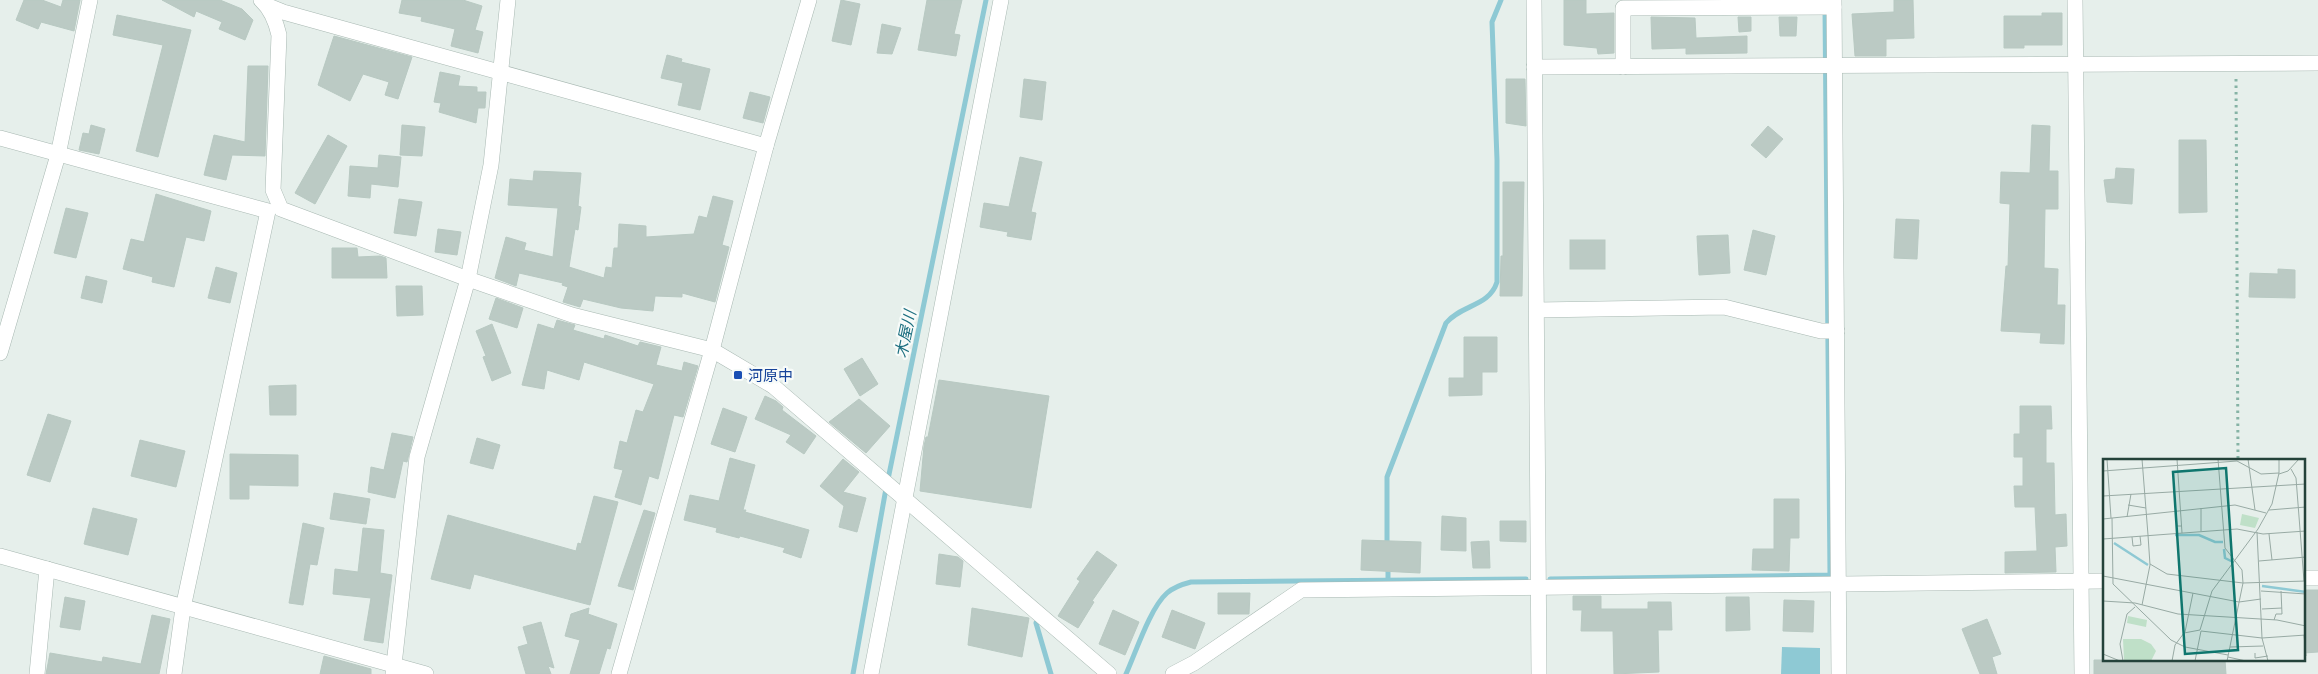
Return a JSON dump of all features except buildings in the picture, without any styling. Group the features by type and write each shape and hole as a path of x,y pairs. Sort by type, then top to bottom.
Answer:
{"street":[{"path":"0,353 58,154 90,0"},
{"path":"394,670 417,457 468,279 491,165 508,0"},
{"path":"619,674 712,350 766,146 809,0"},
{"path":"871,674 1001,0"},
{"path":"1534,0 1539,674"},
{"path":"2075,0 2082,674"},
{"path":"263,2 282,12 766,146"},
{"path":"1624,67 1623,8 1704,4 1829,5 1830,331 1839,674"},
{"path":"174,674 183,608 272,205 279,35 282,12"},
{"path":"1534,67 2318,63"},
{"path":"0,138 58,154 272,205 468,279 572,315 712,350 773,386 1109,674"},
{"path":"1537,310 1724,307 1830,331"},
{"path":"0,556 394,670 426,674"},
{"path":"37,674 47,569"},
{"path":"1173,674 1194,663 1301,590 2103,581"}],"path":[{"path":"2236,64 2238,459"}],"water":[{"path":"1782,647 1820,648 1820,674 1781,674"}],"waterway":[{"name":"木屋川","path":"853,674 885,494 986,0"},
{"path":"1387,547 1387,477 1446,323 1460,312 1482,301 1493,290 1497,282 1497,160 1492,22 1501,0"},
{"path":"1550,579 1830,575 1825,8"},
{"path":"1388,566 1388,580"},
{"path":"1126,674 1149,619 1161,600 1173,589 1191,582 1526,579"},
{"path":"1036,623 1051,674"}],"place":[{"name":"河原中","path":"738,375"}]}
